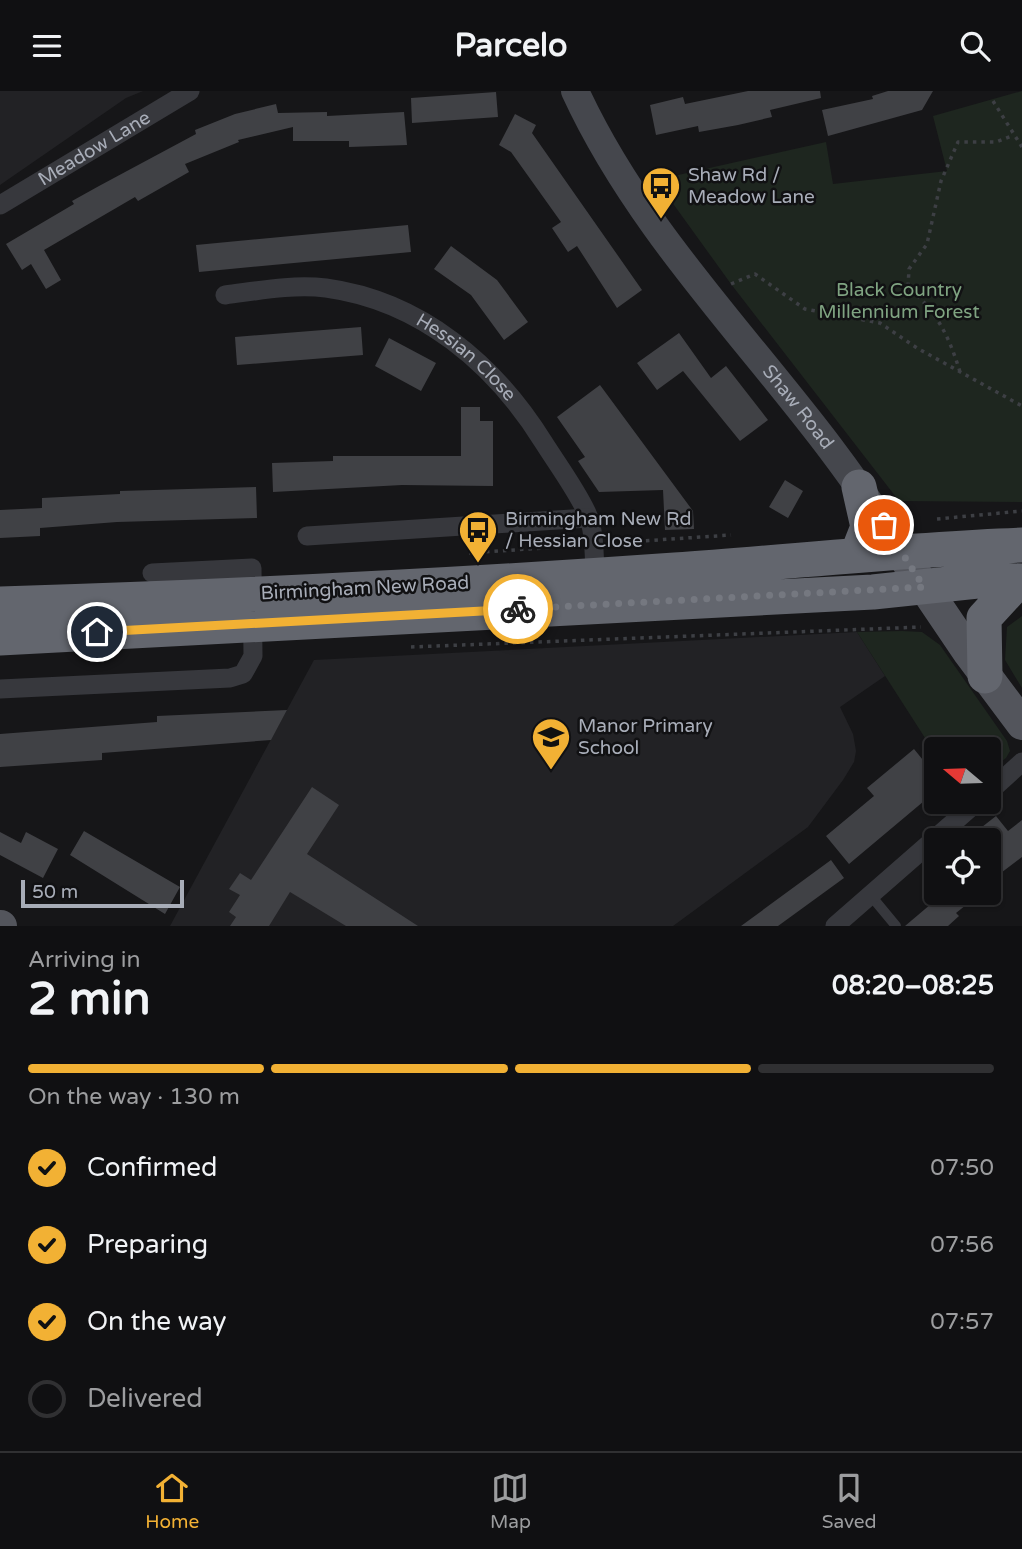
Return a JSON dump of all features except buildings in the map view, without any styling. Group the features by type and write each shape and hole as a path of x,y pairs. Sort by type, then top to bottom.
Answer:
{"highway":[{"path":"857,555 868,527 859,487"},
{"name":"Birmingham New Road","path":"0,638 596,574 900,551 1022,545"},
{"name":"Birmingham New Road","path":"0,604 254,609 924,587 987,580 1020,581"},
{"path":"985,675 984,618 1020,581"}],"main road":[{"name":"Shaw Road","path":"900,551 1022,724"}],"street":[{"name":"Meadow Lane","path":"0,205 190,91"},
{"name":"Shaw Road","path":"575,91 604,150 631,194 859,487 900,551"},
{"name":"Hessian Close","path":"225,295 289,287 324,288 356,294 412,316 457,343 491,372 520,406 588,518 596,574"},
{"path":"307,536 588,518"},
{"path":"0,689 230,678 243,674 250,666 254,609 252,568 152,573"},
{"path":"1001,781 1022,762"},
{"path":"835,926 872,897 964,814"}],"lane":[{"path":"872,897 896,926"}],"path":[{"path":"993,101 1022,147"},
{"path":"960,372 945,327 931,307 908,287 909,269 927,244 941,181 958,142 996,142 1014,135"},
{"path":"731,284 755,275 805,309 880,323 1022,406"},
{"path":"971,515 1022,511"},
{"path":"404,647 870,628"}],"shaded area":[{"path":"0,91 143,91 126,98 0,185"},
{"name":"Manor Primary School","path":"857,632 885,676 840,707 853,734 856,751 854,762 843,780 808,827 673,926 170,926 314,660"}],"green space":[{"name":"Black Country Millennium Forest","path":"1022,91 1022,502 899,501 731,284 656,180 826,142 833,184 947,171 933,116"},
{"path":"1022,616 1022,688 1005,660 1007,627"},
{"path":"857,632 922,632 940,645 1007,741 1010,751 1006,758 1001,762 1001,737 924,737"}],"way so far":[{"path":"518,609 924,587 884,525"}],"place":[{"name":"Shaw Rd / Meadow Lane","path":"661,220"},
{"name":"Birmingham New Rd / Hessian Close","path":"478,564"},
{"name":"Manor Primary School","path":"551,771"}],"route":[{"path":"97,632 518,609"}]}
